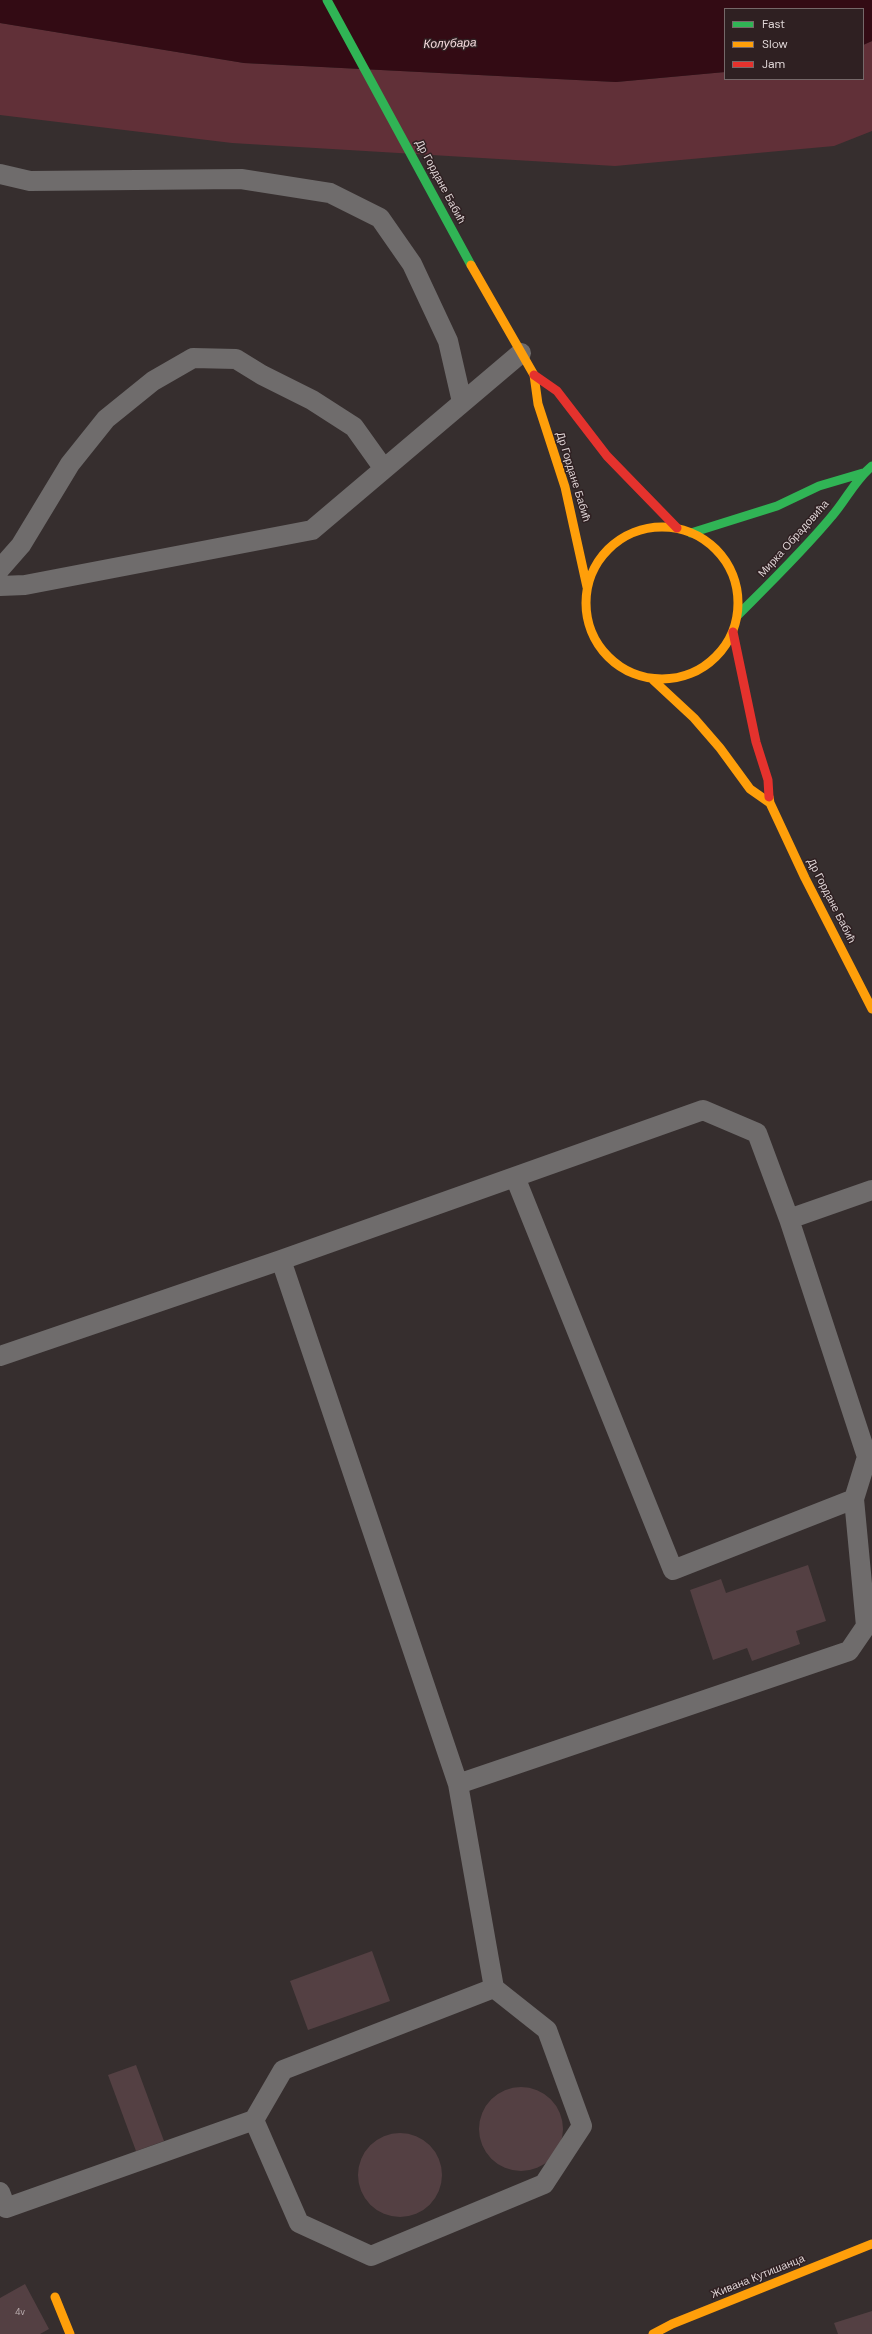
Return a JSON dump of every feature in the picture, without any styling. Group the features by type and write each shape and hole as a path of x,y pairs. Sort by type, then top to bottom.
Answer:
{"main road":[{"name":"Др Гордане Бабић","path":"327,0 502,322 534,375 557,391 607,456 677,528"},
{"name":"Др Гордане Бабић","path":"534,375 538,404 565,487 587,587"},
{"name":"Мирка Обрадовића","path":"691,533 776,506 819,486 862,473 872,466"},
{"name":"Мирка Обрадовића","path":"738,615 802,551 836,511 862,473"},
{"path":"662,527 677,528 691,533 709,543 724,559 734,578 738,599 738,615 733,632 723,649 709,664 691,673 672,679 652,679 633,674 616,664 602,651 592,634 587,619 587,587 595,568 607,551 623,538 641,530 662,527"},
{"name":"Др Гордане Бабић","path":"733,632 756,742 768,780 770,804 805,878 872,1009"},
{"name":"Др Гордане Бабић","path":"652,679 694,718 720,748 750,789 770,804"},
{"name":"Живана Кутишанца","path":"653,2334 672,2324 872,2244"},
{"path":"55,2297 70,2334"}],"lane":[{"path":"0,174 30,181 241,179 330,193 380,218 412,264 448,341 462,402"},
{"path":"0,586 25,585 312,530 520,353"},
{"path":"0,569 21,545 70,464 106,419 153,380 193,358 236,359 262,375 312,400 354,427 384,469"},
{"path":"0,1356 281,1260 703,1110 757,1133 788,1219 867,1457 854,1499 866,1626 849,1651 458,1784"},
{"path":"515,1177 673,1570 854,1499"},
{"path":"788,1219 872,1190"},
{"path":"254,2120 299,2223 371,2256 544,2184 582,2126 547,2030 494,1988 458,1784 281,1260"},
{"path":"0,2192 6,2208 254,2120 283,2070 494,1988"}],"shaded area":[{"path":"0,23 244,63 616,82 724,72 724,80 864,80 864,45 872,41 872,131 834,146 615,166 232,143 0,115"}],"water":[{"name":"Колубара","path":"0,0 872,0 872,41 864,45 864,8 724,8 724,72 616,82 244,63 0,23"}],"building":[{"path":"808,1565 826,1621 796,1631 800,1644 752,1661 747,1648 713,1660 690,1590 721,1579 726,1593"},
{"path":"372,1951 390,2001 308,2030 290,1981"},
{"path":"136,2065 164,2141 136,2151 108,2075"},
{"path":"521,2087 537,2090 544,2094 556,2106 560,2113 563,2129 560,2145 556,2152 544,2164 537,2168 521,2171 505,2168 498,2164 486,2152 482,2145 479,2129 482,2113 486,2106 498,2094 505,2090"},
{"path":"400,2133 416,2136 430,2145 439,2159 442,2175 439,2191 430,2205 416,2214 400,2217 384,2214 370,2205 361,2191 358,2175 361,2159 370,2145 384,2136"},
{"path":"25,2284 49,2329 40,2334 0,2334 0,2298"},
{"path":"872,2311 872,2334 838,2334 834,2323"}],"traffic: fast":[{"path":"327,0 471,265"},
{"path":"738,615 810,542 837,510 861,477 872,466"},
{"path":"691,533 777,506 819,486 863,473"}],"traffic: slow":[{"path":"471,265 534,375 538,404 565,487 587,587"},
{"path":"662,527 684,530 698,536 716,549 729,567 735,581 738,603 735,625 729,639 716,657 698,670 684,676 662,679 640,676 626,670 608,657 595,639 589,625 586,603 589,581 595,567 608,549 626,536 640,530 662,527"},
{"path":"652,679 694,718 720,748 750,789 770,803"},
{"path":"769,797 770,803 805,878 872,1009"},
{"path":"653,2334 672,2324 872,2244"},
{"path":"55,2297 70,2334"}],"traffic: jam":[{"path":"534,375 557,391 607,456 677,528"},
{"path":"733,632 756,742 768,780 769,797"}]}
